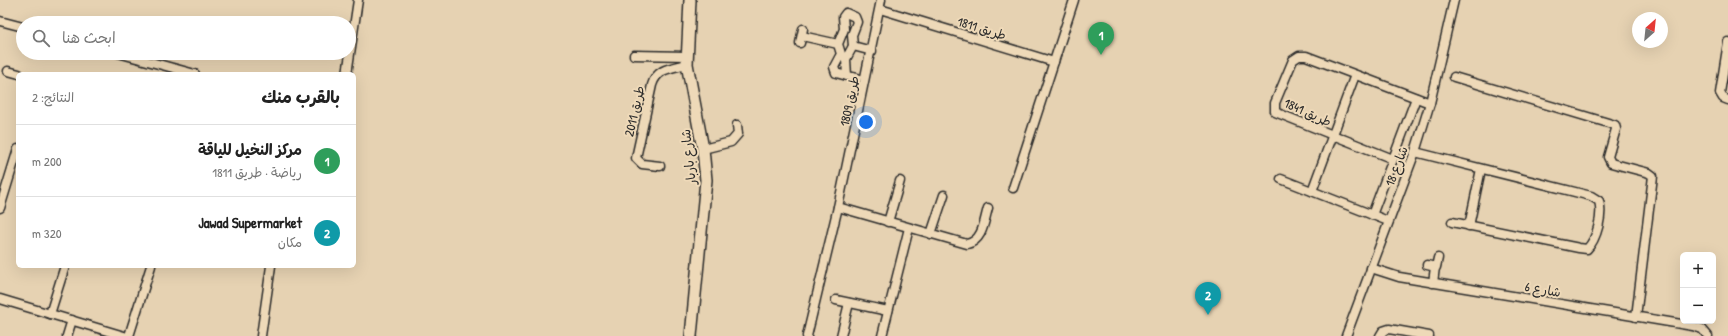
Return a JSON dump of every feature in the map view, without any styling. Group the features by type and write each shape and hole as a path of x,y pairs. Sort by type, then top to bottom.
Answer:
{"street":[{"path":"356,16 358,0"},
{"name":"شارع باربار","path":"690,0 687,60 703,149 705,190 691,336"},
{"name":"طريق 1809","path":"807,336 838,207 882,0"},
{"path":"1013,188 1074,0"},
{"name":"شارع 18","path":"1346,336 1388,220 1415,152 1430,103 1454,0"},
{"name":"طريق 1811","path":"880,10 1054,62"},
{"path":"847,76 843,56 838,44 844,31 843,17 846,13 850,13 857,20 852,33 853,46 843,56 834,65 834,69 838,74 847,76 857,78"},
{"path":"0,21 16,25"},
{"path":"844,31 852,33"},
{"path":"802,36 838,44"},
{"path":"1728,42 1720,93 1723,98 1728,100"},
{"path":"853,46 872,51"},
{"path":"634,55 687,60"},
{"name":"طريق 1841","path":"1393,159 1277,114 1274,109 1275,103 1293,60 1299,56 1306,56 1430,103"},
{"path":"144,60 188,72"},
{"path":"347,72 349,60"},
{"name":"طريق 2011","path":"660,166 642,164 636,158 652,85 660,72 687,60"},
{"path":"8,71 16,73"},
{"name":"طريق 1841","path":"1312,191 1355,75"},
{"path":"1454,77 1615,125 1616,129 1608,157 1609,161 1611,163 1649,173 1653,176 1636,317"},
{"path":"1372,215 1416,98"},
{"path":"703,149 730,142 738,134 737,125"},
{"path":"1415,152 1591,196 1599,201 1601,208 1594,242 1587,249 1452,222"},
{"path":"0,208 16,156"},
{"path":"1468,226 1480,169"},
{"path":"1281,179 1388,220"},
{"path":"888,222 900,181"},
{"path":"931,234 944,195"},
{"path":"838,207 964,244 971,244 979,237 988,208"},
{"path":"882,336 909,228"},
{"path":"1433,283 1438,258"},
{"path":"1427,265 1435,267"},
{"path":"50,314 64,268"},
{"path":"129,336 150,268"},
{"path":"261,336 271,268"},
{"name":"شارع 6","path":"1371,268 1392,276 1698,327 1708,336"},
{"path":"0,299 124,336"},
{"path":"836,300 888,311"},
{"path":"841,336 849,303"},
{"path":"67,336 72,320"},
{"path":"1380,336 1384,331 1389,329 1429,336"}],"place":[{"name":"مركز النخيل للياقة","path":"1101,55"},
{"name":"Jawad Supermarket","path":"1208,315"}]}
